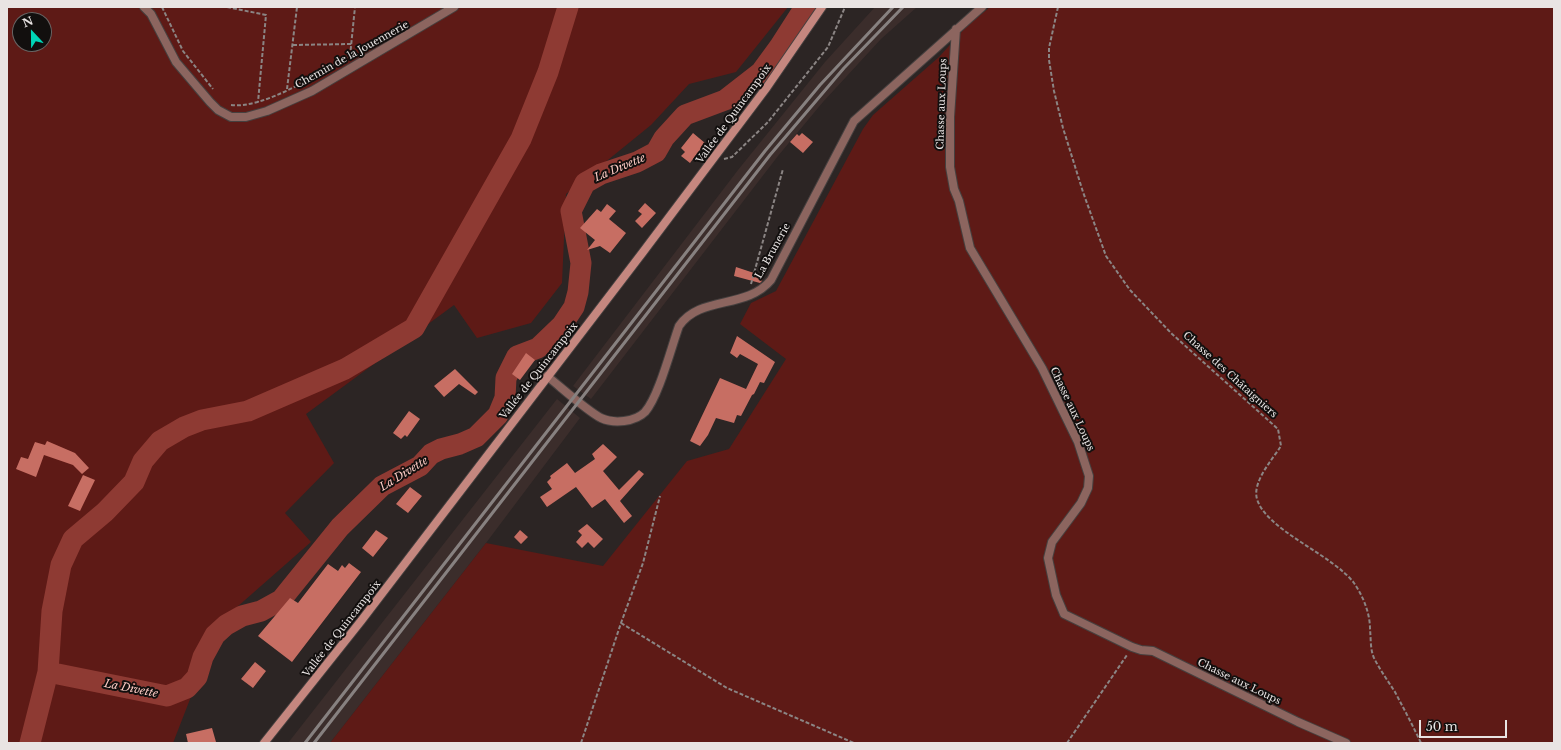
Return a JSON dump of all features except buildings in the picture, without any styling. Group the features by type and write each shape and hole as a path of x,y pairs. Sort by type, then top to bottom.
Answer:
{"main road":[{"name":"Vallée de Quincampoix","path":"264,743 361,621 712,161 768,87 822,7"}],"street":[{"name":"Chemin de la Jouennerie","path":"144,7 150,14 176,62 210,102 218,110 231,117 246,117 312,91 454,7"},
{"name":"La Brunerie","path":"547,376 600,417 620,421 630,420 644,412 650,403 679,326 684,319 698,310 741,299 759,292 771,280 854,121 982,7"},
{"name":"Chasse aux Loups","path":"956,29 950,117 950,167 954,189 960,201 970,248 1042,368 1078,442 1089,476 1088,488 1081,503 1052,542 1048,558 1060,606 1064,614 1132,647 1141,650 1153,651 1298,722 1346,743"}],"path":[{"path":"162,7 183,51 214,90"},
{"path":"227,7 266,15 258,102"},
{"path":"287,90 297,7"},
{"path":"350,56 355,7"},
{"path":"712,161 732,157 768,122 828,47 846,7"},
{"name":"Chasse des Châtaigniers","path":"1058,7 1049,48 1049,60 1054,91 1063,128 1106,256 1130,290 1172,334 1278,429 1281,446 1259,480 1256,497 1260,507 1286,531 1343,571 1354,584 1368,612 1371,648 1374,658 1403,706 1421,743"},
{"path":"292,45 351,44"},
{"path":"231,105 246,105 258,102 287,90 356,52"},
{"path":"741,299 751,286 783,169"},
{"path":"581,743 620,623 643,563 660,496"},
{"path":"620,623 728,688 854,743"},
{"path":"1066,743 1132,647"}],"shaded area":[{"path":"7,7 788,7 736,72 689,84 651,125 566,194 562,283 531,323 477,338 454,305 306,414 334,463 285,513 311,542 220,622 173,743 7,743"},
{"path":"875,7 917,7 881,39 823,102 778,156 591,399 573,386 738,170 825,62"},
{"path":"990,7 1554,7 1554,743 330,743 486,543 603,566 687,461 729,449 786,359 740,324 751,303 776,291 863,129 873,115 939,57 966,27"},
{"path":"557,399 580,418 486,543 330,743 288,743"}],"waterway":[{"name":"La Divette","path":"30,743 48,672 52,611 61,565 73,539 105,512 134,482 143,461 160,441 184,427 202,420 248,411 345,369 414,328 521,139 548,72 568,7"},
{"name":"La Divette","path":"48,672 167,696 187,688 197,677 203,657 215,635 226,625 242,616 261,611 281,600 340,527 382,486 420,466 431,454 476,437 498,415 505,398 506,378 517,356 538,348 562,325 574,307 578,292 581,263 571,211 585,183 601,174 637,162 656,152 664,138 685,115 725,100 761,72 805,7"}],"railway":[{"path":"305,743 765,151 820,85 893,7"},
{"path":"314,743 770,155 844,68 903,7"}]}
